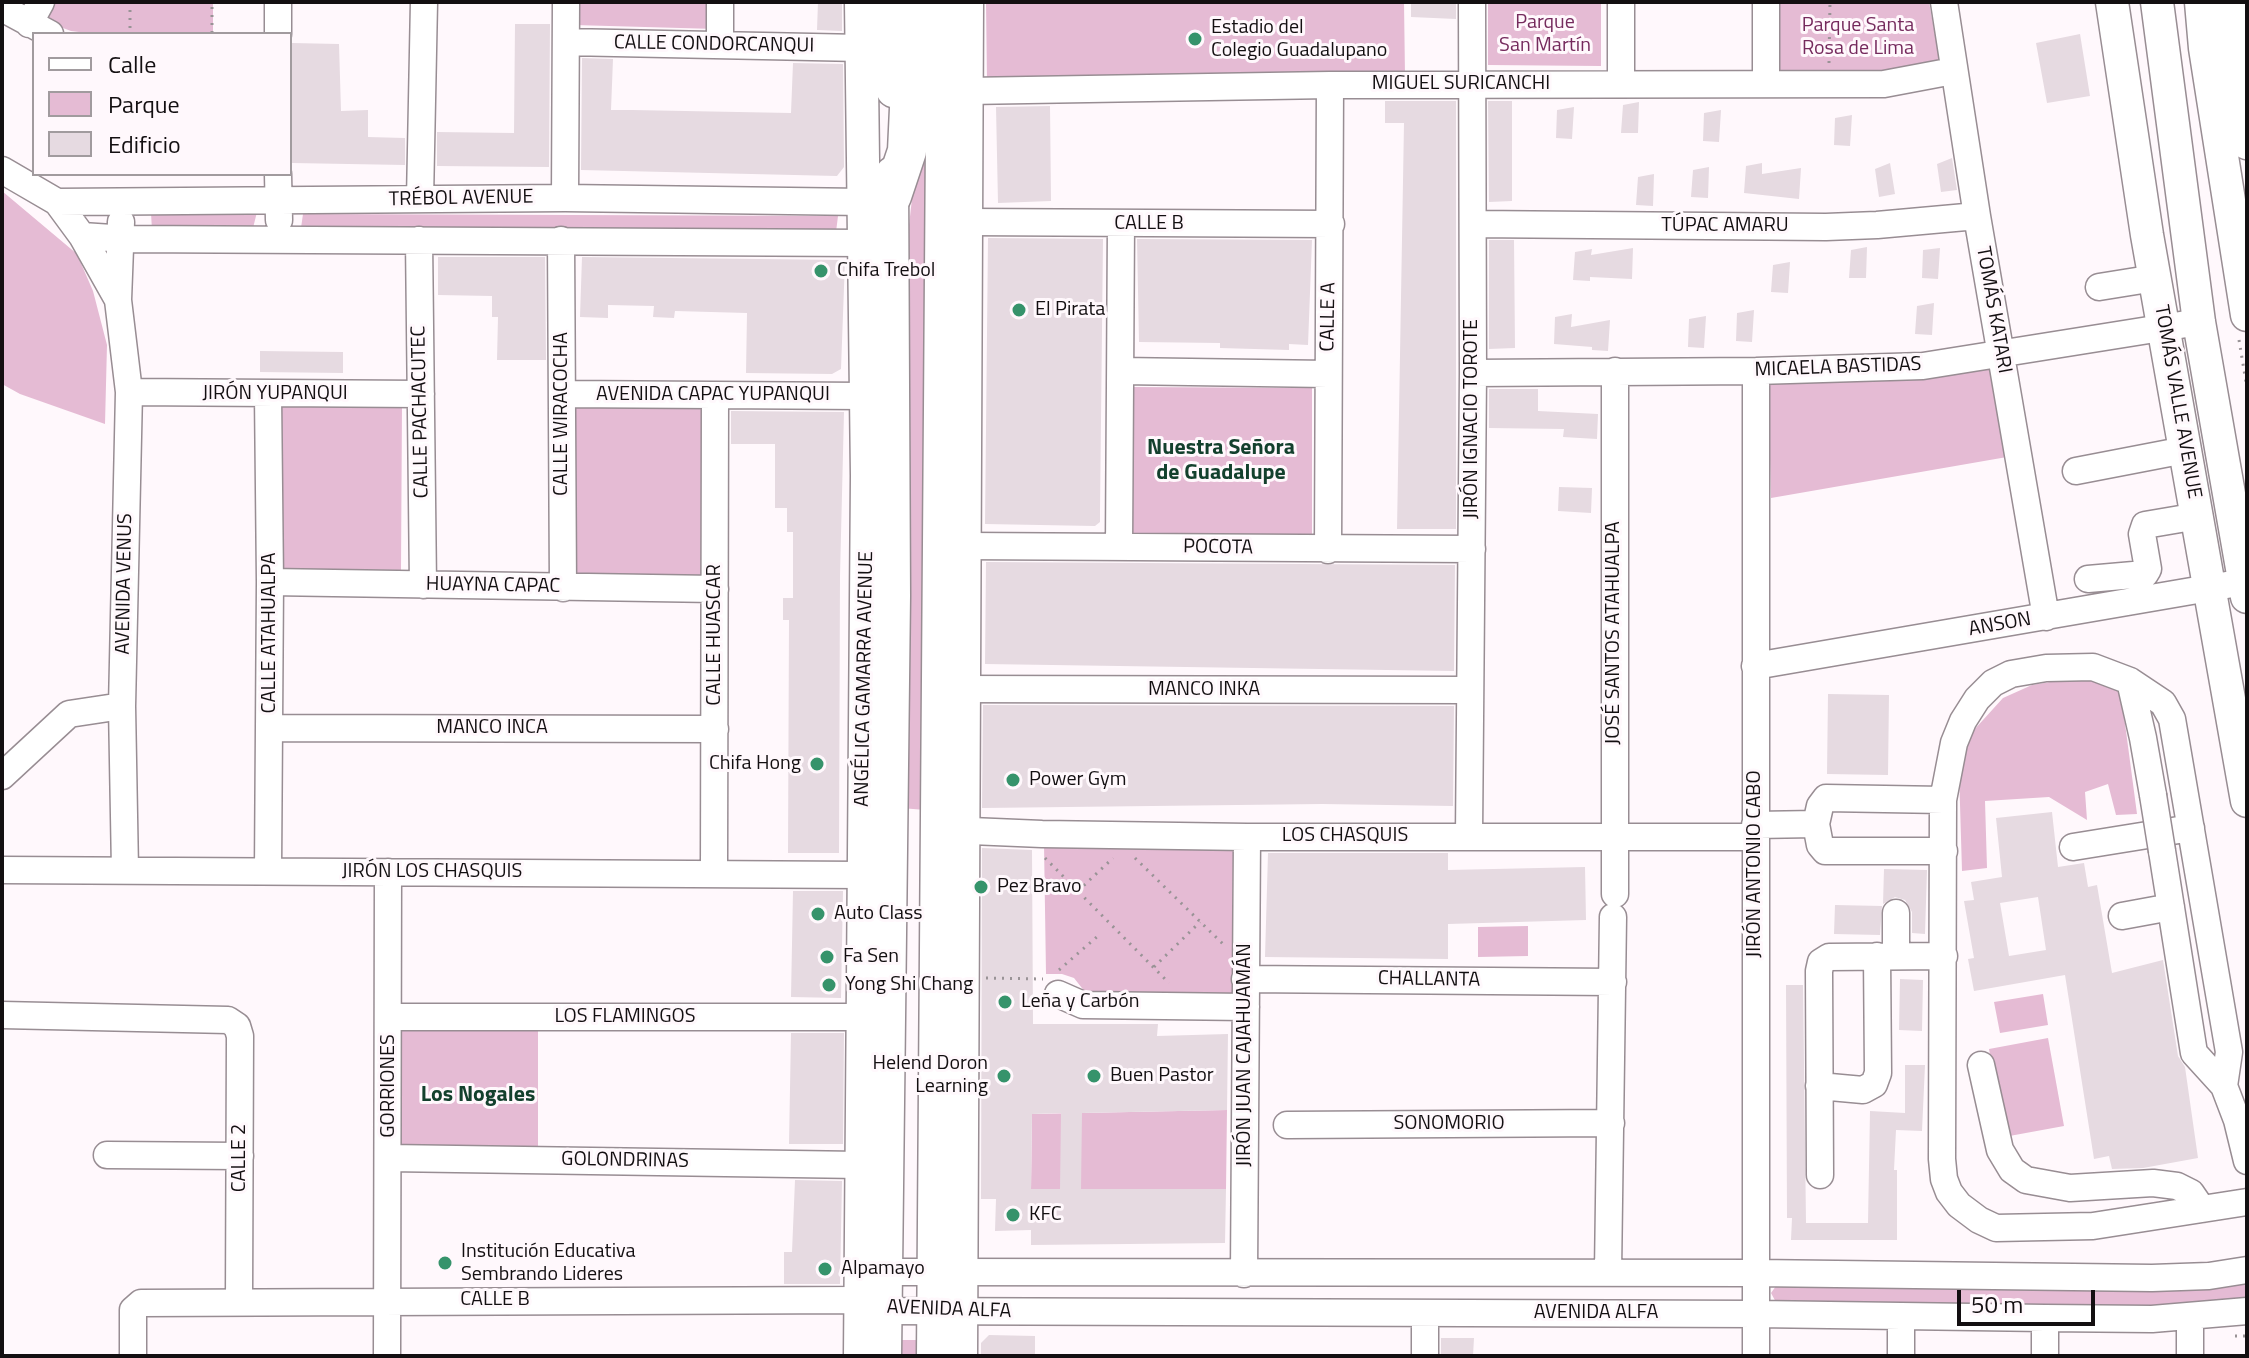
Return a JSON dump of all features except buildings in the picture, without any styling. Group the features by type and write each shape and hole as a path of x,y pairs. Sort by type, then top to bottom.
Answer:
{"highway":[{"path":"878,199 907,151 914,2"}],"main road":[{"name":"ANGÉLICA GAMARRA AVENUE","path":"860,1356 872,1306 885,1272 894,596 878,199 861,48 861,2"},
{"name":"ANGÉLICA GAMARRA AVENUE","path":"885,1356 872,1306 860,1165 867,476 864,243 878,199 893,2"},
{"path":"943,2 939,333 950,689 947,1312 961,1356"},
{"path":"950,689 964,546 967,2"},
{"name":"TOMÁS VALLE AVENUE","path":"2157,2 2199,322 2246,589"},
{"name":"TOMÁS VALLE AVENUE","path":"2113,3 2128,119 2247,801"},
{"path":"2227,11 2247,143"},
{"path":"2227,11 2233,232 2247,315"},
{"path":"943,181 967,222"},
{"path":"2233,232 2247,190"},
{"path":"867,476 894,596"},
{"path":"890,824 912,833 950,830"},
{"path":"947,1272 962,978 950,830"},
{"path":"933,1356 947,1312"}],"street":[{"path":"278,2 278,32"},
{"path":"420,199 424,2"},
{"path":"565,198 566,2"},
{"path":"720,2 720,45"},
{"name":"JIRÓN IGNACIO TOROTE","path":"1469,835 1472,2"},
{"path":"1621,2 1621,84"},
{"path":"1766,2 1766,84"},
{"name":"TOMÁS KATARI","path":"1944,2 1977,216 2046,617"},
{"path":"2,8 40,20"},
{"name":"CALLE CONDORCANQUI","path":"566,42 861,48"},
{"name":"MIGUEL SURICANCHI","path":"967,91 1330,85 1884,84 1953,71"},
{"name":"CALLE A","path":"1328,550 1330,85"},
{"name":"AVENIDA VENUS","path":"2,170 57,202 82,236 118,300"},
{"path":"278,176 280,239"},
{"name":"TRÉBOL AVENUE","path":"57,202 878,199"},
{"name":"AVENIDA VENUS","path":"122,202 118,300 129,392 122,706 125,870"},
{"name":"TÚPAC AMARU","path":"1473,224 1826,227 1977,216"},
{"name":"CALLE B","path":"967,222 1331,224"},
{"path":"1119,546 1121,223"},
{"name":"TRÉBOL AVENUE","path":"82,236 864,243"},
{"name":"CALLE PACHACUTEC","path":"419,240 423,585"},
{"name":"CALLE WIRACOCHA","path":"561,240 563,588"},
{"path":"2099,287 2155,278"},
{"name":"MICAELA BASTIDAS","path":"1473,373 1756,371 1923,366 2199,322"},
{"path":"1121,371 1328,374"},
{"name":"JOSÉ SANTOS ATAHUALPA","path":"1608,1272 1614,905 1615,371"},
{"name":"JIRÓN ANTONIO CABO","path":"1756,371 1756,1356"},
{"name":"JIRÓN YUPANQUI","path":"129,392 421,394"},
{"name":"AVENIDA CAPAC YUPANQUI","path":"562,394 865,396"},
{"name":"CALLE ATAHUALPA","path":"268,395 268,871"},
{"name":"CALLE HUASCAR","path":"714,874 715,396"},
{"path":"2076,471 2185,450"},
{"path":"2088,579 2145,574 2148,569 2142,534 2145,525 2198,516"},
{"name":"POCOTA","path":"964,546 1472,549"},
{"name":"HUAYNA CAPAC","path":"270,582 715,589"},
{"name":"ANSON","path":"1755,666 2211,589 2246,589"},
{"path":"2224,1086 2229,1052 2172,719 2163,703 2130,681 2093,667 2068,666 2011,674 1993,683 1977,699 1963,721 1954,743 1943,800 1944,1179 1959,1205 1996,1228 2093,1226 2247,1202"},
{"path":"2130,681 2153,795 2194,1053 2224,1086 2237,1120 2247,1161"},
{"name":"MANCO INKA","path":"950,689 1470,690"},
{"path":"2,776 69,714 122,706"},
{"name":"MANCO INCA","path":"270,728 715,729"},
{"path":"1943,800 1826,798 1820,806 1816,824 1817,835 1825,851 1944,851"},
{"name":"LOS CHASQUIS","path":"950,830 1247,837 1614,837 1755,831 1816,824"},
{"path":"2073,847 2191,828"},
{"name":"JIRÓN JUAN CAJAHUAMÁN","path":"1244,1274 1247,837"},
{"name":"JIRÓN LOS CHASQUIS","path":"2,870 863,875"},
{"name":"GORRIONES","path":"387,1356 388,872"},
{"path":"2122,916 2171,907"},
{"path":"1819,1086 1863,1090 1874,1084 1878,1073 1886,956 1896,913"},
{"path":"1820,1175 1821,962 1829,957 1944,956"},
{"name":"CHALLANTA","path":"1245,972 1613,982"},
{"path":"1058,994 1083,1005 1246,1007"},
{"name":"CALLE 2","path":"2,1015 228,1020 237,1026 240,1036 239,1301"},
{"name":"LOS FLAMINGOS","path":"389,1017 861,1017"},
{"path":"1981,1065 2000,1150 2012,1170 2026,1180 2070,1188 2153,1183 2177,1186 2191,1193 2202,1209"},
{"name":"SONOMORIO","path":"1287,1125 1611,1123"},
{"path":"107,1155 240,1156"},
{"name":"GOLONDRINAS","path":"389,1158 860,1165"},
{"name":"AVENIDA ALFA","path":"885,1272 1608,1272 2152,1278 2209,1276 2247,1270"},
{"name":"CALLE B","path":"133,1356 133,1310 141,1303 388,1300 872,1306"},
{"name":"AVENIDA ALFA","path":"872,1306 947,1312 1757,1314 2045,1318 2190,1317 2247,1311"},
{"path":"1425,1313 1425,1356"},
{"path":"1901,1317 1901,1356"},
{"path":"2190,1317 2190,1356"},
{"path":"2045,1318 2045,1356"}],"path":[{"path":"130,2 130,32"},
{"path":"212,2 212,32"},
{"path":"1828,83 1830,2"},
{"path":"1040,853 1192,1005"},
{"path":"1135,857 1201,921 1245,972"},
{"path":"1078,891 1112,858"},
{"path":"1154,967 1201,921"},
{"path":"962,978 1050,979 1099,935"}],"green space":[{"path":"53,2 213,2 213,32 79,32 42,20"},
{"path":"574,2 716,2 716,29 574,25"},
{"path":"934,2 925,810 901,808 903,279"},
{"name":"Estadio del Colegio Guadalupano","path":"986,2 1404,2 1405,76 987,82"},
{"name":"Parque San Martín","path":"1488,2 1601,2 1601,66 1488,65"},
{"name":"Parque Santa Rosa de Lima","path":"1776,2 1929,2 1940,62 1894,72 1776,73"},
{"path":"2,191 77,254 93,291 107,345 105,424 20,394 2,384"},
{"path":"257,212 253,228 152,230 151,213"},
{"path":"303,214 838,216 836,232 301,228"},
{"path":"1992,368 2007,457 1771,498 1768,381"},
{"path":"1133,387 1312,388 1312,538 1131,534"},
{"path":"573,402 708,403 706,581 571,580"},
{"path":"282,404 402,404 401,570 282,569"},
{"path":"2092,675 2120,686 2137,814 2116,815 2108,784 2085,792 2087,820 2049,797 1985,801 1987,868 1962,871 1959,771 1973,731 2003,698 2032,685"},
{"path":"1044,844 1233,845 1232,999 1089,997 1074,978 1046,974"},
{"path":"1528,926 1528,956 1478,957 1478,927"},
{"path":"2043,994 2048,1025 2000,1033 1994,1002"},
{"path":"400,1027 538,1027 538,1147 400,1148"},
{"path":"2048,1038 2064,1126 2004,1137 1989,1049"},
{"path":"1227,1110 1226,1189 1031,1189 1032,1114"},
{"path":"2247,1278 2247,1302 2191,1310 1778,1306 1771,1293 1776,1286"},
{"path":"900,1340 921,1340 921,1356 900,1356"}],"place":[{"name":"Estadio del Colegio Guadalupano","path":"1195,39"},
{"name":"Chifa Trebol","path":"821,271"},
{"name":"El Pirata","path":"1019,310"},
{"name":"Chifa Hong","path":"817,764"},
{"name":"Power Gym","path":"1013,780"},
{"name":"Pez Bravo","path":"981,887"},
{"name":"Auto Class","path":"818,914"},
{"name":"Fa Sen","path":"827,957"},
{"name":"Yong Shi Chang","path":"829,985"},
{"name":"Leña y Carbón","path":"1005,1002"},
{"name":"Helend Doron Learning","path":"1004,1076"},
{"name":"Buen Pastor","path":"1094,1076"},
{"name":"KFC","path":"1013,1215"},
{"name":"Institución Educativa Sembrando Lideres","path":"445,1263"},
{"name":"Alpamayo","path":"825,1269"}],"district":[{"name":"Nuestra Señora de Guadalupe","path":"1221,462"},
{"name":"Los Nogales","path":"478,1096"}]}
